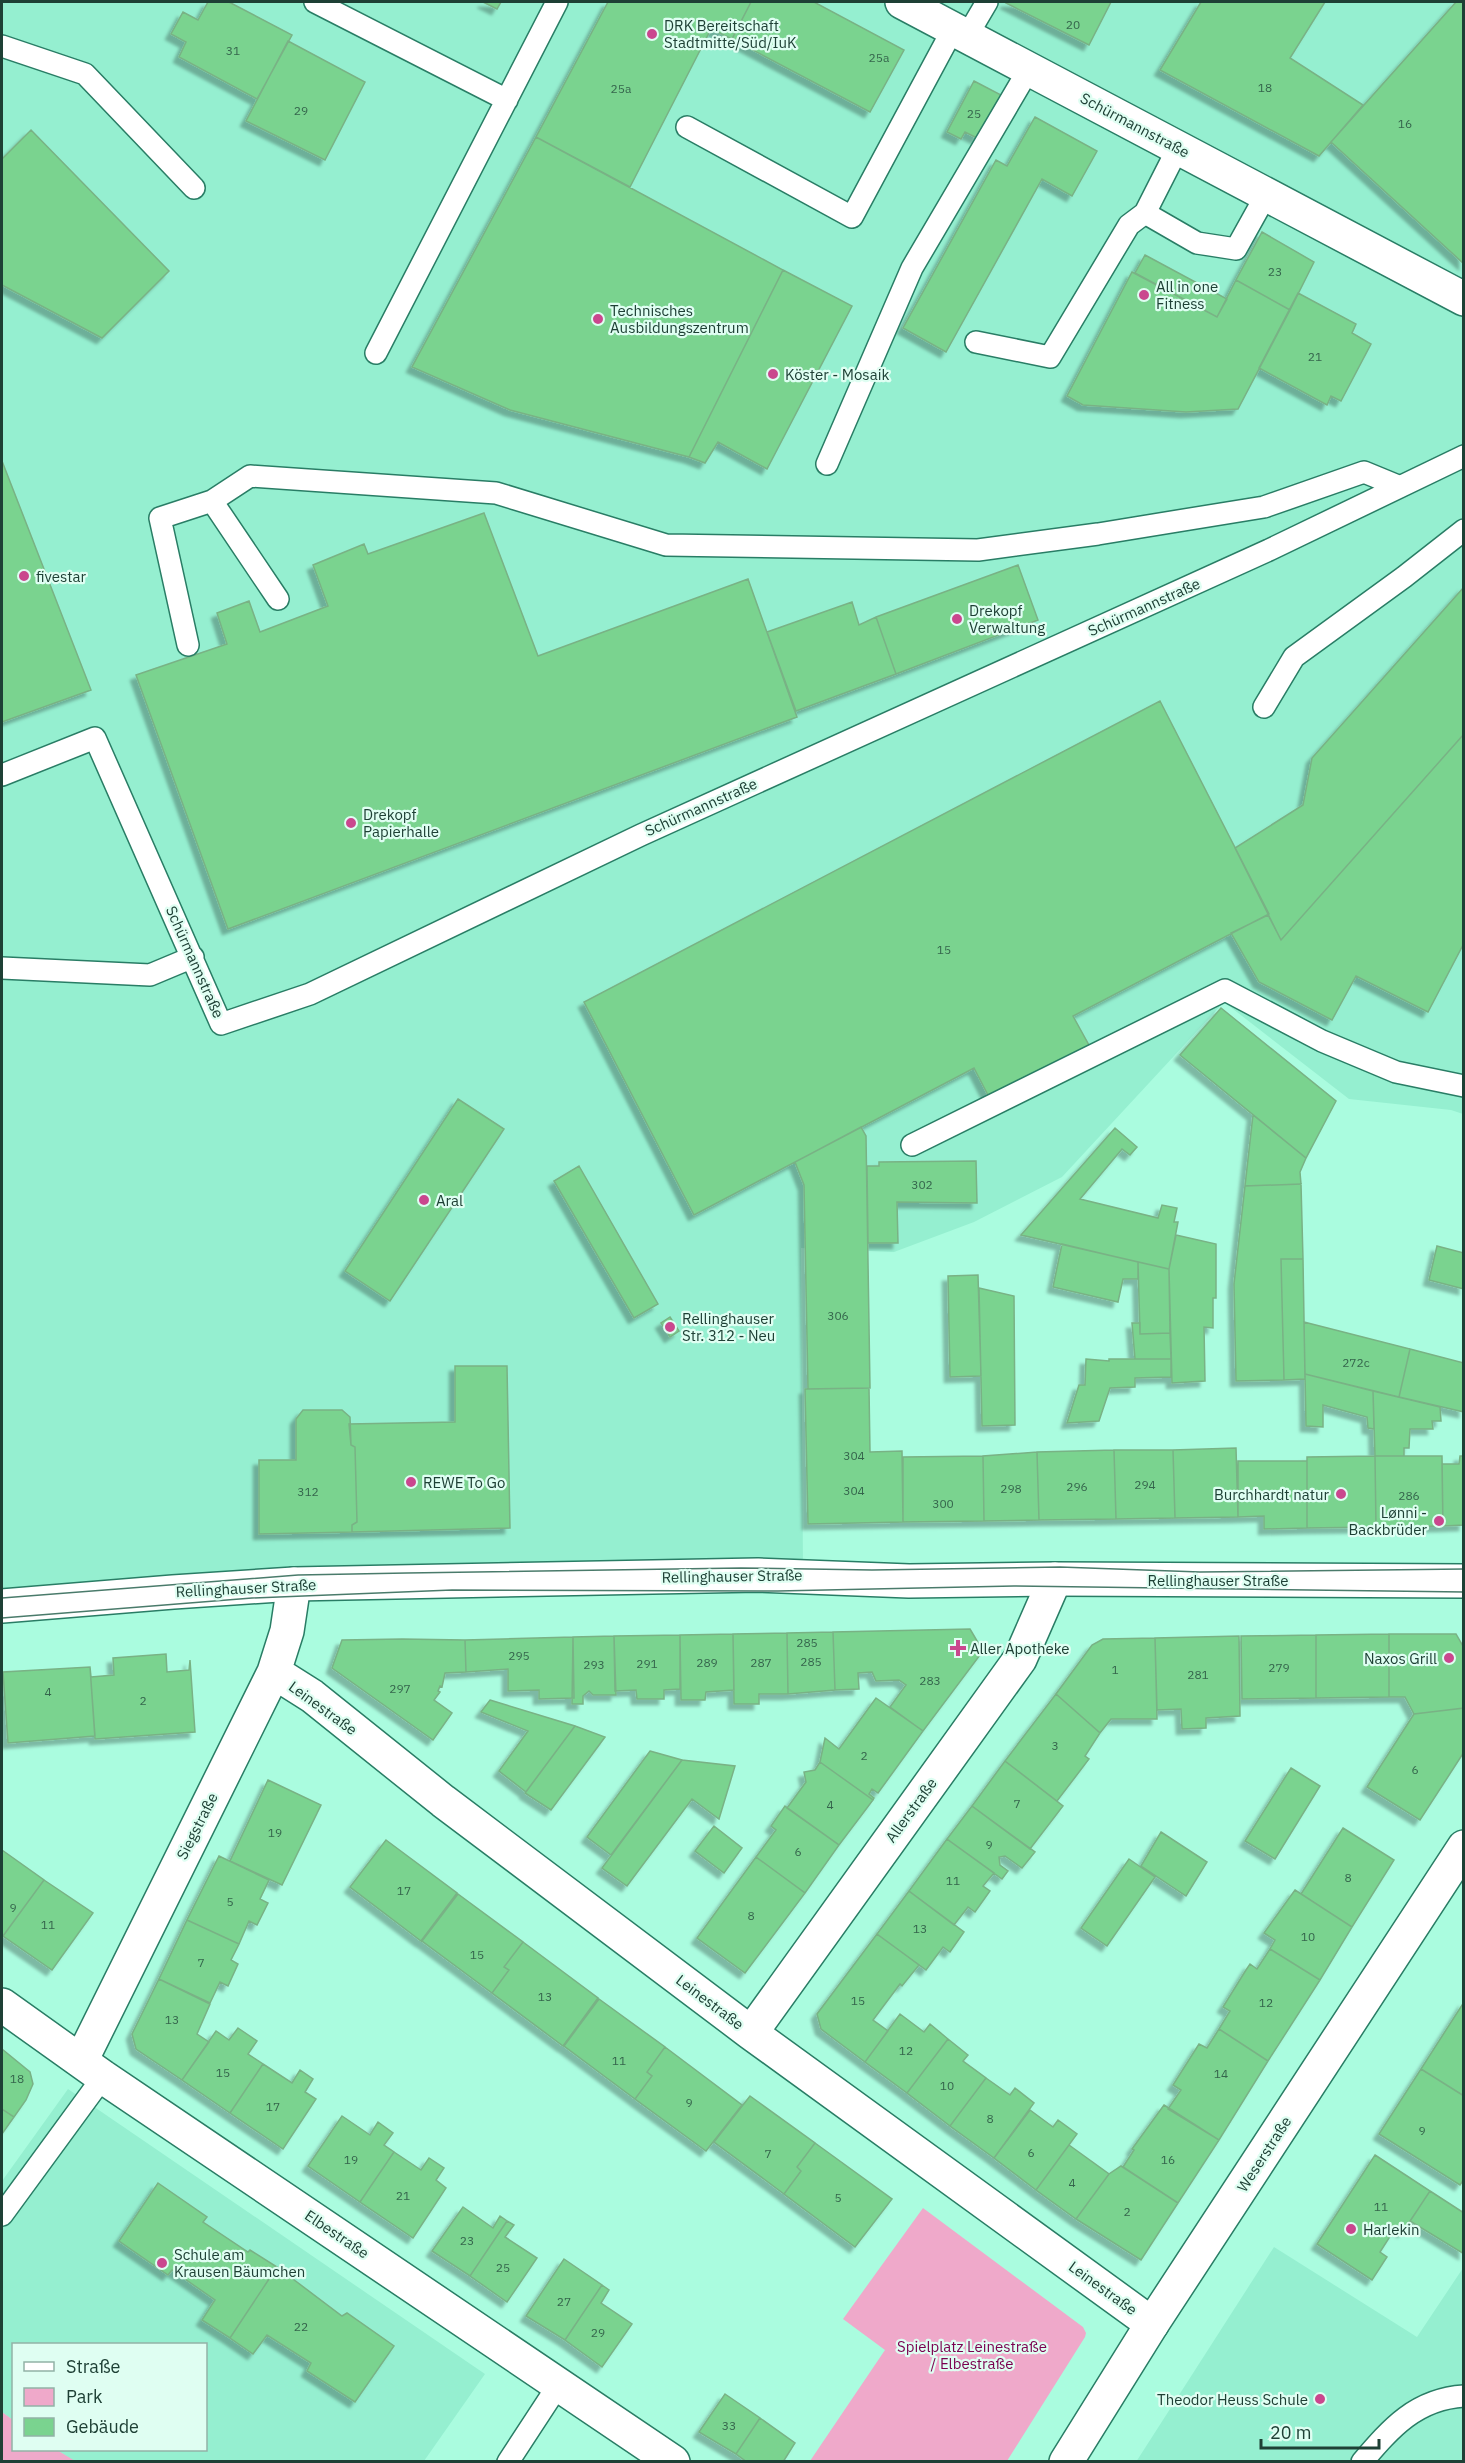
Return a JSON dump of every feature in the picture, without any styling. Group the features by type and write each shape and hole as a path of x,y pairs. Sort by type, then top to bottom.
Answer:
{"street":[{"name":"Schürmannstraße","path":"902,2 948,21 1029,69 1464,299"},
{"name":"Rellinghauser Straße","path":"2,1606 294,1584 758,1575 909,1581 1055,1579 1464,1581"},
{"name":"Allerstraße","path":"751,2033 1020,1659 1055,1579"},
{"name":"Siegstraße","path":"92,2069 274,1672 287,1631 294,1597 294,1584"},
{"name":"Leinestraße","path":"274,1672 312,1696 443,1801 751,2033 1152,2324"},
{"name":"Weserstraße","path":"1066,2462 1152,2324 1464,1847"},
{"name":"Elbestraße","path":"2,2005 92,2069 674,2462"}],"lane":[{"path":"315,2 507,100"},
{"path":"376,353 557,2"},
{"path":"687,127 852,217 948,21 987,2"},
{"path":"2,47 85,74 194,188"},
{"path":"827,464 912,268 1029,69"},
{"path":"976,342 1050,357 1129,225 1145,213 1178,148"},
{"path":"1145,213 1197,243 1236,249 1266,195"},
{"name":"Schürmannstraße","path":"2,775 95,738 221,1024 310,994 641,835 1269,550 1464,456"},
{"path":"188,645 160,518 212,501 249,476 496,493 666,545 978,550 1098,534 1264,507 1364,472 1398,486"},
{"path":"212,501 278,599"},
{"path":"1264,707 1294,657 1464,530"},
{"path":"2,968 150,975 193,957"},
{"path":"912,1145 1225,990 1322,1041 1396,1072 1464,1086"},
{"path":"2,2215 92,2069"},
{"path":"508,2462 559,2384"},
{"path":"1362,2462 1393,2426 1420,2406 1464,2396"}],"shaded area":[{"path":"2,2 1463,2 1463,1114 1451,1110 1349,1099 1224,1002 1062,1177 974,1222 894,1252 801,1248 803,1571 2,1603"},
{"name":"Schule am Krausen Bäumchen","path":"68,2089 485,2374 424,2461 75,2462 58,2451 207,2451 207,2343 12,2343 12,2419 2,2412 2,2181"},
{"name":"Theodor Heuss Schule","path":"1274,2247 1417,2337 1463,2268 1463,2461 1136,2462"}],"green space":[{"name":"Spielplatz Leinestraße / Elbestraße","path":"923,2208 1083,2327 1085,2337 1007,2461 810,2461 885,2350 843,2319"},
{"path":"2,2412 12,2419 12,2451 59,2451 75,2461 2,2461"}],"building":[{"path":"208,2 229,2 292,35 257,99 179,57 186,42 171,34 183,12 198,20"},
{"path":"483,2 501,2 497,9"},
{"path":"608,2 751,2 732,39 711,29 630,187 536,137"},
{"path":"751,2 814,2 904,50 870,112 732,39"},
{"path":"1007,2 1111,2 1089,45"},
{"path":"1201,2 1325,2 1290,58 1363,105 1319,156 1160,70"},
{"path":"1456,2 1464,2 1464,264 1331,142"},
{"path":"288,41 365,82 325,160 246,121"},
{"path":"974,81 1001,95 977,138 965,132 961,139 947,132"},
{"path":"1035,117 1097,151 1072,196 1042,179 946,352 903,328 996,160 1007,166"},
{"path":"31,130 169,271 102,338 2,285 2,159"},
{"name":"Technisches Ausbildungszentrum","path":"536,137 783,270 689,457 510,410 412,367"},
{"path":"1262,232 1314,262 1290,310 1236,280"},
{"path":"1145,255 1227,299 1217,317 1135,273"},
{"name":"Köster - Mosaik","path":"783,270 852,306 767,469 718,442 705,463 689,457"},
{"path":"1132,272 1217,317 1236,280 1290,310 1238,409 1186,412 1083,405 1067,396"},
{"path":"1298,293 1356,324 1352,333 1371,344 1341,401 1331,396 1327,405 1259,368"},
{"name":"fivestar","path":"2,461 91,690 2,722"},
{"name":"Drekopf Papierhalle","path":"484,513 538,656 748,579 797,717 228,929 136,675 227,644 217,613 249,601 260,632 328,606 313,565 364,544 368,554"},
{"name":"Drekopf Verwaltung","path":"1018,565 1038,620 896,674 876,617"},
{"path":"1464,587 1464,734 1281,940 1235,848 1303,805 1312,758"},
{"path":"852,602 859,625 876,617 896,674 796,711 767,632"},
{"path":"1160,701 1269,914 1073,1016 1090,1047 990,1099 974,1068 694,1215 584,1002"},
{"path":"1464,734 1464,943 1428,1012 1356,976 1332,1020 1259,982 1231,933 1268,915 1281,940"},
{"path":"1221,1008 1336,1101 1306,1158 1180,1055"},
{"name":"Aral","path":"458,1099 504,1129 390,1301 345,1271"},
{"path":"1253,1115 1306,1158 1300,1172 1301,1184 1245,1186"},
{"path":"861,1127 866,1136 870,1388 808,1389 804,1185 795,1162"},
{"path":"1115,1128 1137,1147 1130,1155 1122,1149 1080,1199 1158,1218 1162,1205 1177,1208 1174,1222 1178,1222 1169,1269 1021,1235"},
{"path":"976,1161 977,1203 897,1202 898,1243 868,1243 867,1166 879,1166 879,1162"},
{"path":"579,1166 658,1304 634,1318 554,1181"},
{"path":"1301,1184 1303,1259 1281,1259 1284,1380 1236,1381 1234,1284 1245,1186"},
{"path":"1176,1235 1216,1244 1216,1298 1213,1298 1213,1328 1204,1327 1205,1381 1172,1383 1169,1269"},
{"path":"1062,1244 1138,1262 1138,1279 1123,1279 1118,1302 1053,1287"},
{"path":"1437,1246 1464,1253 1464,1289 1429,1280"},
{"path":"1281,1259 1303,1259 1305,1379 1284,1380"},
{"path":"1138,1262 1169,1269 1170,1333 1140,1334"},
{"path":"978,1275 981,1376 950,1377 948,1276"},
{"path":"979,1288 1014,1296 1015,1425 982,1426"},
{"name":"Rellinghauser Str. 312 - Neu","path":"670,1317 679,1331 670,1337 661,1323"},
{"path":"1304,1322 1410,1349 1399,1397 1305,1374"},
{"path":"1132,1323 1140,1323 1140,1334 1170,1333 1171,1359 1135,1359"},
{"path":"1410,1349 1464,1363 1464,1412 1399,1397"},
{"path":"1086,1359 1109,1361 1109,1359 1171,1359 1171,1377 1135,1378 1135,1387 1110,1388 1099,1421 1067,1423 1079,1385 1085,1385"},
{"path":"455,1366 507,1366 510,1528 352,1532 352,1525 357,1522 355,1447 351,1445 349,1424 455,1422"},
{"path":"1305,1374 1373,1391 1374,1429 1368,1428 1367,1417 1323,1405 1323,1427 1306,1426"},
{"path":"869,1388 870,1452 902,1451 903,1522 808,1524 805,1389"},
{"path":"1373,1391 1440,1407 1441,1421 1432,1421 1433,1429 1410,1429 1409,1448 1404,1448 1404,1456 1375,1456"},
{"path":"303,1410 342,1410 350,1417 351,1445 355,1447 357,1522 352,1525 352,1532 259,1534 259,1460 296,1460 296,1419"},
{"path":"1236,1448 1238,1517 1175,1518 1173,1450"},
{"path":"1114,1450 1116,1519 1039,1520 1037,1452"},
{"path":"1114,1450 1173,1450 1175,1518 1116,1519"},
{"path":"1037,1452 1039,1520 984,1521 983,1456"},
{"path":"983,1456 984,1521 903,1522 903,1457"},
{"name":"Burchhardt natur","path":"1375,1456 1376,1527 1307,1528 1307,1457"},
{"path":"1375,1456 1442,1456 1443,1526 1376,1527"},
{"path":"1460,1456 1464,1456 1464,1525 1443,1526 1442,1464 1459,1464"},
{"path":"1238,1461 1307,1461 1307,1528 1264,1529 1264,1516 1238,1517"},
{"path":"970,1629 983,1651 923,1731 890,1707 906,1685 899,1680 876,1681 872,1672 858,1673 859,1689 835,1690 833,1632"},
{"path":"833,1632 835,1690 788,1694 787,1633"},
{"path":"787,1633 788,1694 759,1694 759,1704 734,1704 733,1634"},
{"path":"733,1634 734,1690 706,1692 705,1700 681,1700 680,1635"},
{"path":"1389,1634 1389,1697 1316,1698 1316,1635"},
{"path":"1389,1634 1456,1634 1464,1648 1464,1708 1414,1714 1405,1697 1389,1697"},
{"path":"680,1635 680,1689 664,1690 664,1699 637,1699 636,1690 615,1691 614,1636"},
{"path":"1316,1635 1316,1698 1242,1699 1241,1636"},
{"path":"614,1636 616,1695 593,1695 589,1691 583,1696 583,1704 572,1704 573,1637"},
{"path":"1239,1636 1240,1716 1206,1718 1206,1728 1182,1729 1181,1709 1157,1710 1155,1638"},
{"path":"573,1637 574,1698 539,1699 539,1690 508,1691 508,1669 466,1672 465,1640"},
{"path":"1155,1638 1157,1719 1111,1719 1100,1733 1056,1694 1092,1645 1103,1639"},
{"path":"342,1640 465,1640 466,1672 445,1673 442,1687 440,1686 438,1691 440,1692 434,1700 452,1713 433,1740 332,1668"},
{"path":"166,1654 167,1672 189,1670 190,1660 195,1732 95,1739 90,1667 91,1677 114,1675 113,1658"},
{"path":"90,1667 95,1736 8,1743 3,1672"},
{"path":"1056,1694 1100,1733 1085,1756 1089,1759 1057,1801 1005,1761"},
{"path":"876,1698 923,1731 878,1793 872,1789 869,1794 874,1798 873,1800 820,1762 825,1738 839,1749"},
{"path":"490,1700 575,1726 526,1792 499,1771 528,1731 481,1712"},
{"path":"1464,1708 1464,1752 1420,1820 1367,1787 1414,1714"},
{"path":"575,1726 605,1737 551,1810 525,1793"},
{"path":"650,1751 682,1760 611,1855 587,1837"},
{"path":"682,1760 735,1766 719,1819 692,1799 627,1886 602,1868"},
{"path":"1005,1761 1063,1806 1030,1849 972,1806"},
{"path":"820,1762 873,1800 839,1845 787,1808 806,1782 804,1772 815,1770"},
{"path":"1291,1768 1320,1786 1275,1859 1245,1841"},
{"path":"268,1780 321,1805 282,1885 230,1861"},
{"path":"785,1806 839,1845 805,1893 756,1857 776,1830 771,1826"},
{"path":"972,1806 1035,1852 1022,1868 1005,1856 999,1857 1000,1865 1008,1871 1002,1879 947,1839"},
{"path":"714,1826 742,1848 724,1873 695,1851"},
{"path":"1343,1828 1394,1860 1352,1927 1301,1894"},
{"path":"1161,1832 1207,1862 1186,1896 1141,1866"},
{"path":"947,1839 994,1873 983,1886 990,1891 975,1912 968,1907 954,1925 909,1891"},
{"path":"386,1840 457,1893 421,1941 350,1887"},
{"path":"2,1850 44,1880 3,1936 2,1935"},
{"path":"219,1856 269,1880 260,1899 268,1903 257,1925 249,1921 239,1944 187,1920"},
{"path":"756,1857 805,1893 745,1973 697,1938"},
{"path":"1129,1859 1155,1877 1107,1946 1081,1928"},
{"path":"44,1880 93,1913 52,1970 3,1936"},
{"path":"1295,1890 1352,1927 1320,1980 1270,1949 1275,1940 1264,1933"},
{"path":"909,1891 964,1932 950,1952 943,1947 926,1970 877,1934"},
{"path":"458,1894 523,1942 504,1967 509,1970 492,1993 422,1941"},
{"path":"187,1920 239,1944 231,1960 238,1964 228,1986 220,1982 210,2003 159,1979"},
{"path":"877,1934 919,1965 902,1986 900,1984 873,2020 888,2031 865,2062 821,2029 817,2014"},
{"path":"523,1942 598,1998 563,2046 492,1993 509,1970 504,1967"},
{"path":"1270,1949 1320,1980 1268,2061 1219,2029 1230,2011 1223,2007 1246,1970 1250,1964 1257,1969"},
{"path":"159,1979 210,2004 197,2034 209,2042 182,2080 136,2049 132,2034"},
{"path":"599,1999 665,2047 647,2072 652,2076 635,2099 564,2046"},
{"path":"1464,2002 1464,2096 1421,2069"},
{"path":"900,2014 924,2032 930,2024 948,2039 907,2093 865,2062"},
{"path":"238,2028 257,2041 248,2054 263,2064 230,2113 182,2080 216,2031 229,2040"},
{"path":"1219,2029 1268,2061 1219,2140 1168,2109 1181,2090 1173,2085 1199,2044 1207,2048"},
{"path":"948,2039 968,2055 963,2061 986,2078 950,2126 907,2093"},
{"path":"665,2047 742,2105 706,2151 635,2099 652,2076 647,2072"},
{"path":"2,2049 30,2072 33,2084 26,2100 14,2117 2,2109"},
{"path":"263,2064 292,2083 300,2070 313,2079 305,2092 316,2099 283,2149 230,2113"},
{"path":"1421,2069 1464,2096 1464,2179 1460,2185 1379,2134"},
{"path":"986,2078 1010,2095 1015,2088 1034,2103 994,2158 950,2126"},
{"path":"750,2096 815,2143 797,2167 801,2171 784,2194 714,2142"},
{"path":"1164,2105 1219,2140 1178,2203 1123,2167 1134,2150 1132,2149"},
{"path":"2,2109 14,2117 2,2134"},
{"path":"1030,2110 1053,2127 1058,2120 1077,2134 1036,2190 994,2158"},
{"path":"342,2116 370,2135 378,2122 393,2133 384,2145 394,2152 360,2202 308,2166"},
{"path":"815,2143 892,2199 855,2247 784,2194 801,2171 797,2167"},
{"path":"1069,2145 1109,2174 1076,2219 1036,2190"},
{"path":"394,2152 421,2170 429,2158 444,2168 436,2180 446,2188 413,2238 360,2202"},
{"path":"1375,2155 1430,2191 1403,2232 1396,2227 1380,2252 1387,2257 1372,2280 1317,2244"},
{"path":"1121,2166 1178,2203 1141,2260 1076,2219 1109,2174"},
{"name":"Schule am Krausen Bäumchen","path":"158,2183 207,2217 203,2222 248,2252 250,2250 277,2267 230,2338 202,2320 215,2300 172,2270 168,2275 119,2241"},
{"path":"1430,2191 1464,2213 1464,2254 1410,2221"},
{"path":"463,2207 493,2228 500,2216 507,2221 470,2276 432,2251"},
{"path":"507,2221 514,2225 505,2237 537,2258 507,2302 470,2276"},
{"path":"564,2259 602,2285 565,2340 526,2316"},
{"name":"Schule am Krausen Bäumchen","path":"277,2267 342,2316 347,2313 394,2346 355,2402 307,2371 311,2363 267,2335 253,2354 230,2338"},
{"path":"602,2285 609,2290 601,2303 632,2324 602,2367 565,2340"},
{"path":"725,2394 760,2418 736,2454 699,2432"},
{"path":"760,2418 795,2443 783,2462 747,2462 736,2454"}],"tram line":[{"path":"2,1598 298,1575 741,1568 872,1570 1060,1567 1200,1572 1464,1569"},
{"path":"2,1618 252,1598 452,1590 778,1591 1014,1586 1464,1592"}],"place":[{"name":"DRK Bereitschaft Stadtmitte/Süd/IuK","path":"652,34"},
{"name":"All in one Fitness","path":"1144,295"},
{"name":"Technisches Ausbildungszentrum","path":"598,319"},
{"name":"Köster - Mosaik","path":"773,374"},
{"name":"fivestar","path":"24,576"},
{"name":"Drekopf Verwaltung","path":"957,619"},
{"name":"Drekopf Papierhalle","path":"351,823"},
{"name":"Aral","path":"424,1200"},
{"name":"Rellinghauser Str. 312 - Neu","path":"670,1327"},
{"name":"REWE To Go","path":"411,1482"},
{"name":"Burchhardt natur","path":"1341,1494"},
{"name":"Lønni - Backbrüder","path":"1439,1521"},
{"name":"Aller Apotheke","path":"958,1648"},
{"name":"Naxos Grill","path":"1449,1658"},
{"name":"Harlekin","path":"1351,2229"},
{"name":"Schule am Krausen Bäumchen","path":"162,2263"},
{"name":"Theodor Heuss Schule","path":"1320,2399"}]}
